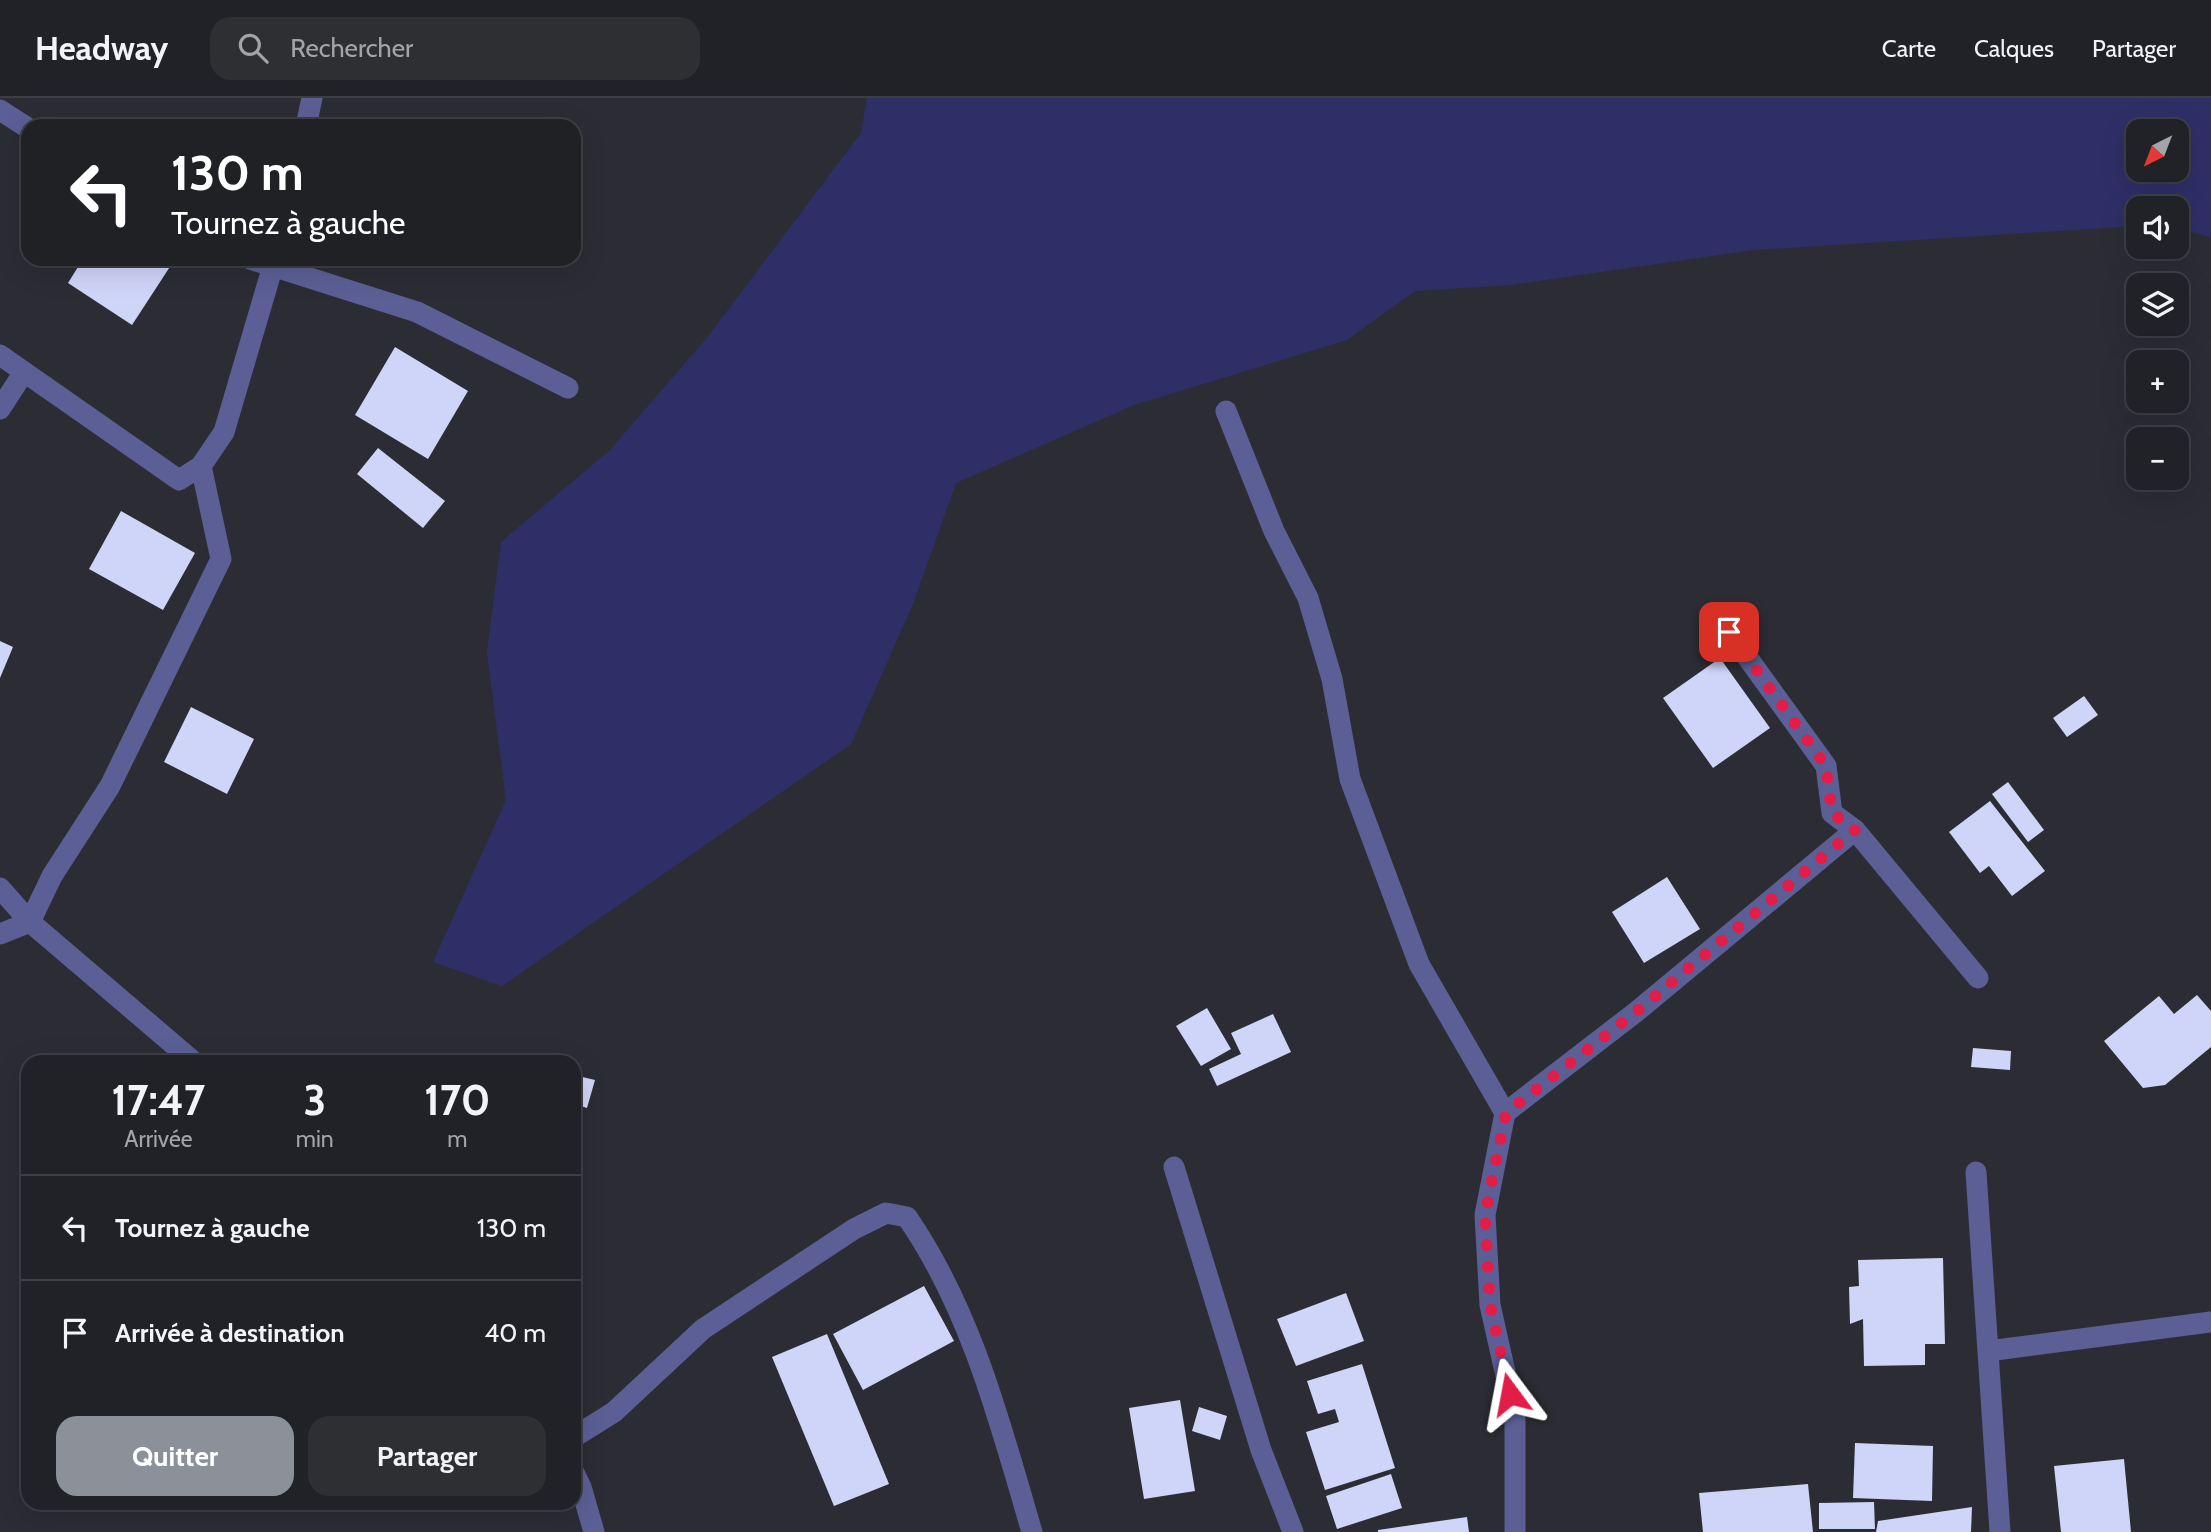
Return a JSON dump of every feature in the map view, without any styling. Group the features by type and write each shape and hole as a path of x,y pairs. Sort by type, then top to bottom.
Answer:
{"street":[{"path":"308,119 312,98"},
{"path":"0,110 21,124"},
{"path":"0,355 179,480 201,466 224,432 273,266"},
{"path":"285,266 417,313 568,388"},
{"path":"0,410 24,372"},
{"path":"1226,411 1274,531 1308,598 1332,679 1350,779 1419,964 1506,1113"},
{"path":"0,934 30,922 52,876 110,786 220,559 201,466"},
{"path":"1729,632 1826,766 1832,813 1855,830 1978,978"},
{"path":"1515,1532 1515,1416 1490,1304 1485,1215 1506,1113 1636,1012 1855,830"},
{"path":"0,888 30,922 186,1055"},
{"path":"1174,1167 1261,1450 1293,1532"},
{"path":"1976,1172 2000,1532"},
{"path":"581,1433 614,1412 703,1329 854,1229 886,1213 907,1217 936,1259 983,1366 1032,1532"},
{"path":"1987,1351 2211,1322"},
{"path":"581,1487 594,1532"}],"shaded area":[{"path":"867,98 2211,98 2211,237 2189,232 2189,196 2126,196 2126,227 1753,250 1511,285 1415,291 1347,340 1134,405 956,483 913,604 851,744 502,986 433,962 506,800 487,652 501,542 609,451 706,339 861,133"}],"building":[{"path":"79,266 170,266 132,325 68,283"},
{"path":"395,347 468,391 428,459 355,415"},
{"path":"378,448 445,501 423,528 357,474"},
{"path":"121,511 195,553 163,610 89,569"},
{"path":"0,641 13,647 0,678"},
{"path":"1720,658 1770,728 1713,768 1663,698"},
{"path":"2084,696 2098,715 2067,737 2053,718"},
{"path":"191,707 254,739 227,794 164,762"},
{"path":"2008,782 2044,830 2028,842 1992,794"},
{"path":"1990,801 2045,871 2012,896 1989,866 1980,873 1949,832"},
{"path":"1667,877 1700,929 1644,963 1612,912"},
{"path":"2197,995 2211,1011 2211,1047 2165,1085 2143,1088 2104,1041 2159,996 2174,1014"},
{"path":"1207,1008 1231,1049 1201,1066 1176,1026"},
{"path":"1273,1014 1291,1052 1217,1086 1209,1069 1241,1054 1231,1033"},
{"path":"1973,1048 2011,1051 2010,1070 1971,1067"},
{"path":"581,1077 595,1080 587,1108 581,1106"},
{"path":"1943,1258 1945,1344 1925,1344 1925,1365 1864,1366 1863,1319 1850,1324 1849,1287 1859,1286 1858,1260"},
{"path":"924,1286 954,1341 863,1390 833,1334"},
{"path":"1346,1293 1364,1341 1296,1366 1277,1319"},
{"path":"827,1334 889,1484 834,1506 772,1357"},
{"path":"1362,1364 1395,1468 1325,1490 1306,1432 1339,1422 1335,1409 1318,1414 1307,1381"},
{"path":"1180,1400 1195,1491 1144,1499 1129,1408"},
{"path":"1199,1407 1227,1416 1220,1440 1192,1431"},
{"path":"1855,1443 1933,1446 1932,1501 1853,1498"},
{"path":"2124,1459 2131,1532 2061,1532 2054,1466"},
{"path":"1391,1474 1402,1508 1337,1529 1326,1496"},
{"path":"1808,1484 1813,1532 1703,1532 1699,1493"},
{"path":"1874,1502 1875,1529 1819,1529 1819,1503"},
{"path":"1972,1507 1971,1532 1876,1532 1878,1521"},
{"path":"1467,1517 1469,1532 1378,1532 1378,1530"}],"route":[{"path":"1510,1394 1490,1304 1485,1215 1506,1113 1636,1012 1855,830 1832,813 1826,766 1729,632"}]}
